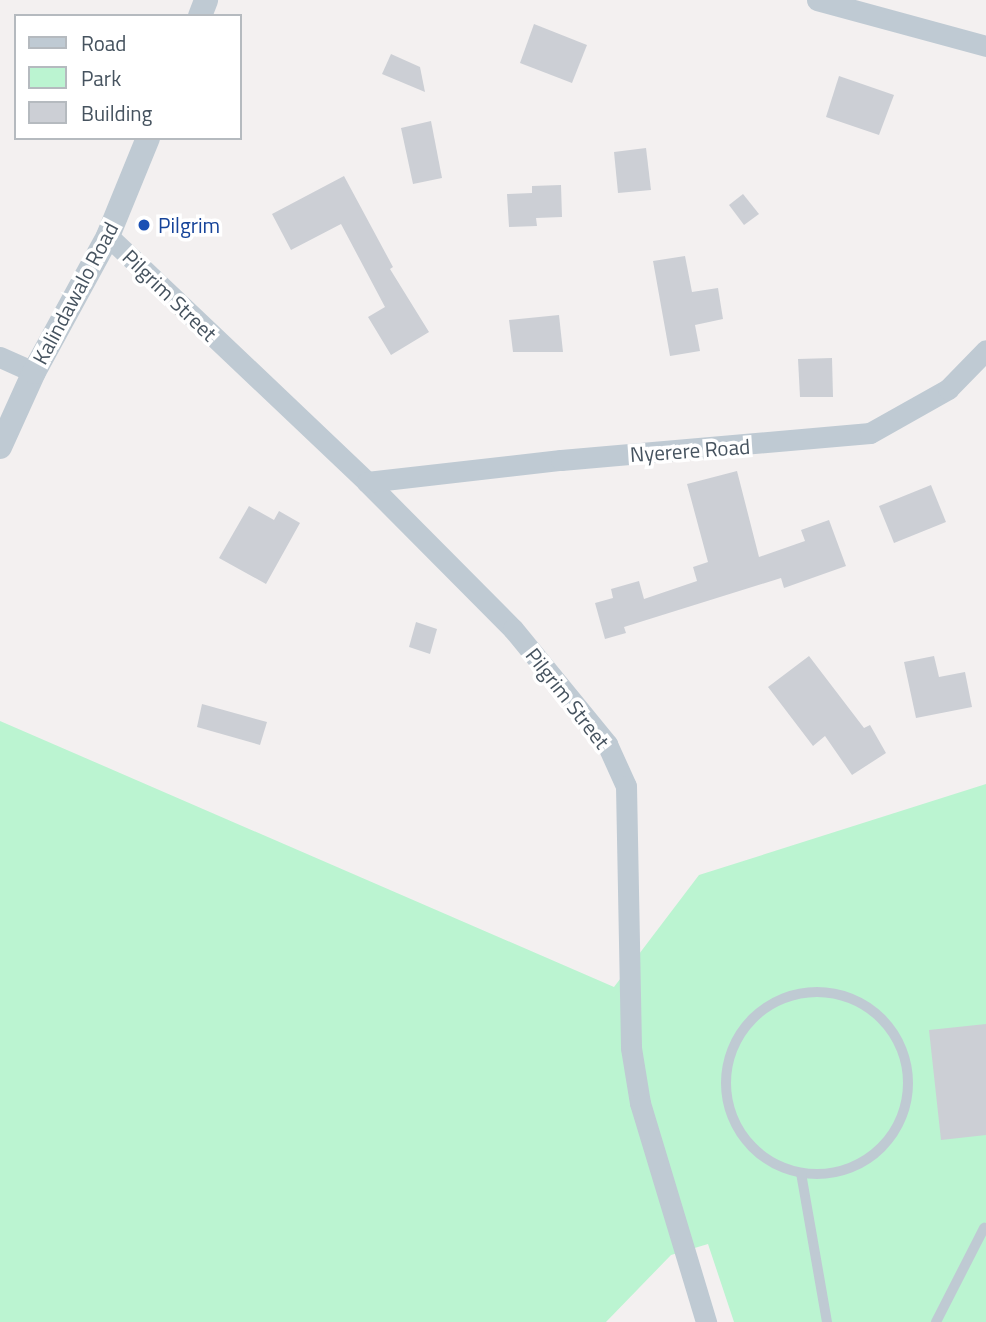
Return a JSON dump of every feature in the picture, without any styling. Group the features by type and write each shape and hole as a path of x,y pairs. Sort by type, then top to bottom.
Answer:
{"street":[{"path":"817,0 986,46"},
{"name":"Kalindawalo Road","path":"0,447 34,372 108,236 147,140"},
{"name":"Pilgrim Street","path":"108,236 367,482 513,629 607,744 626,786 631,1048 640,1103 706,1322"},
{"name":"Nyerere Road","path":"367,482 561,460 870,433 948,389 986,350"},
{"path":"0,357 34,372"}],"lane":[{"path":"832,994 866,1007 891,1031 906,1064 907,1099 894,1132 869,1158 836,1172 801,1173 768,1160 742,1135 728,1103 727,1068 739,1035 764,1009 797,995 832,994"},
{"path":"801,1173 827,1322"},
{"path":"936,1322 984,1228"}],"green space":[{"path":"0,721 614,987 699,875 986,784 986,1322 734,1322 708,1244 671,1255 606,1322 0,1322"}],"building":[{"path":"534,24 587,45 572,83 520,63"},
{"path":"391,54 420,67 425,92 382,74"},
{"path":"839,76 894,95 879,135 826,117"},
{"path":"431,121 442,178 413,184 401,128"},
{"path":"646,148 651,190 618,193 614,152"},
{"path":"344,176 393,267 390,269 429,332 391,355 368,317 385,307 341,224 291,250 272,214"},
{"path":"561,185 562,217 536,218 537,226 509,227 507,194 532,193 532,186"},
{"path":"743,194 759,214 744,225 729,205"},
{"path":"685,256 692,292 718,288 723,319 695,325 700,351 670,356 653,261"},
{"path":"559,315 563,352 513,352 509,320"},
{"path":"832,358 833,397 800,397 798,359"},
{"path":"737,471 759,557 805,541 801,530 829,520 846,566 784,588 781,578 624,627 626,633 605,639 595,603 613,598 611,589 639,581 644,599 697,581 693,567 708,562 687,484"},
{"path":"931,485 946,522 894,543 879,506"},
{"path":"249,506 274,520 279,511 300,523 266,584 219,558"},
{"path":"416,622 437,629 430,654 409,647"},
{"path":"809,656 864,728 870,725 886,753 852,775 825,736 813,746 768,687"},
{"path":"934,656 939,677 965,672 972,707 916,718 904,662"},
{"path":"202,704 267,722 260,745 197,727"},
{"path":"986,1024 986,1135 941,1140 929,1030"}],"place":[{"name":"Pilgrim","path":"144,225"}]}
